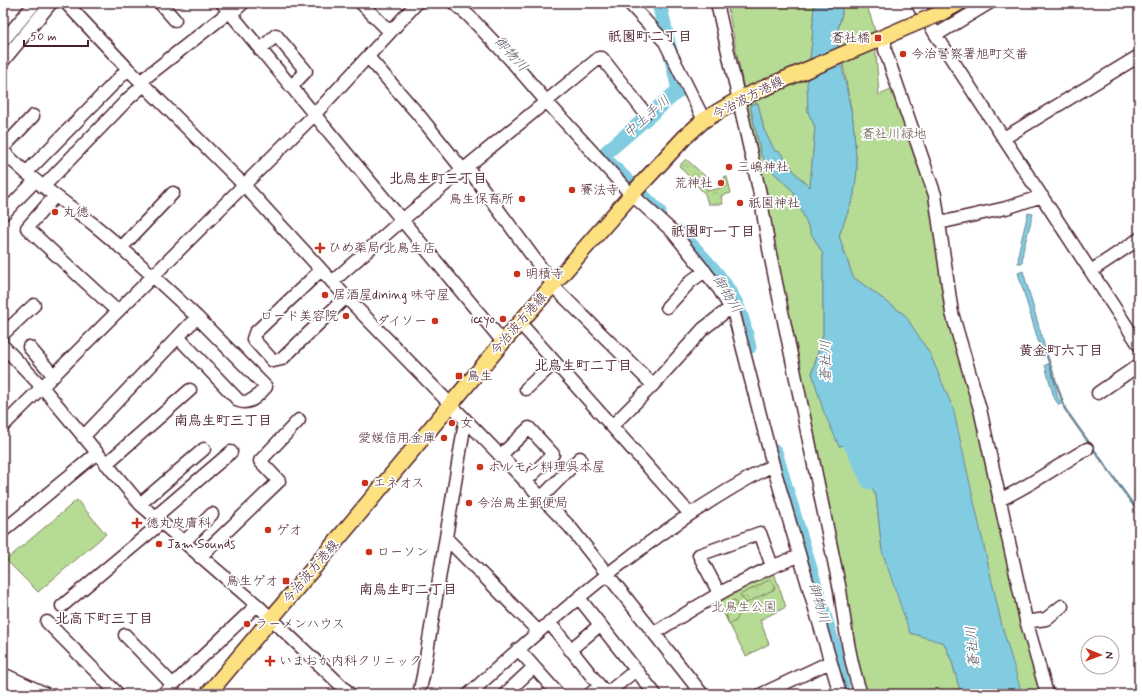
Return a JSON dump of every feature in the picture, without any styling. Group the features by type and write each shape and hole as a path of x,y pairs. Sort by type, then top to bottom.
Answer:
{"main road":[{"name":"今治波方港線","path":"208,694 272,620 520,322 667,155 704,120 739,99 939,14 959,3"}],"street":[{"path":"3,41 35,3"},
{"path":"3,61 51,3"},
{"path":"66,3 128,69 243,184 346,297 451,404 465,422 570,528 702,694"},
{"path":"160,3 175,20"},
{"path":"34,180 128,98 142,83 227,10 243,3"},
{"path":"361,3 390,32"},
{"path":"3,426 243,184 314,115 417,3"},
{"path":"454,3 469,16 509,58 627,190 672,232 719,289 734,314 773,465 840,694"},
{"path":"629,3 665,42 704,120"},
{"path":"717,3 760,194 775,279 840,590 846,637 853,672 861,694"},
{"path":"917,3 936,35 1139,345"},
{"path":"936,35 989,3"},
{"path":"227,10 503,342"},
{"path":"260,50 276,35 306,71 291,87"},
{"path":"880,38 935,195 952,313 980,409 1026,622 1047,694"},
{"path":"1004,138 1139,56"},
{"path":"368,57 465,168 553,285 653,385"},
{"path":"332,282 402,220 599,58 602,58 645,113"},
{"path":"3,214 34,180 128,69"},
{"path":"33,116 3,150 34,180 121,248 152,275 197,316 266,387 253,400 244,403 239,401 178,337"},
{"path":"121,248 174,193"},
{"path":"56,196 26,228 117,311"},
{"path":"939,223 1006,208 1042,196"},
{"path":"1091,271 1139,239"},
{"path":"321,270 255,333 253,339 273,361 282,359 346,297"},
{"path":"666,308 691,281 705,271"},
{"path":"3,334 34,305"},
{"path":"612,426 653,385 703,329 730,308"},
{"path":"84,437 197,316"},
{"path":"520,322 690,514"},
{"path":"3,346 42,388 140,504 256,605 350,694"},
{"path":"29,347 54,376"},
{"path":"526,389 555,362"},
{"path":"1098,393 1139,365"},
{"path":"106,464 190,390"},
{"path":"200,557 280,481 260,461 299,420"},
{"path":"419,694 465,422"},
{"path":"500,456 529,428 553,454 525,482"},
{"path":"140,504 204,449"},
{"path":"999,500 1023,489 1052,469 1087,449"},
{"path":"62,606 231,452"},
{"path":"3,531 97,453"},
{"path":"541,498 580,458"},
{"path":"469,694 538,631 607,574 690,514 735,485 773,465"},
{"path":"184,542 212,514"},
{"path":"719,593 699,555 760,533 772,566"},
{"path":"446,538 538,631"},
{"path":"654,633 719,593 772,566 800,556"},
{"path":"578,598 655,694"},
{"path":"163,694 256,605"},
{"path":"1026,622 1046,619 1062,606"},
{"path":"47,622 118,694"},
{"path":"549,622 601,692 636,670"},
{"path":"570,650 600,625"},
{"path":"124,635 172,685"},
{"path":"518,649 558,694"},
{"path":"762,694 830,662"},
{"path":"505,694 534,666"},
{"path":"3,674 46,694"},
{"path":"3,686 18,694"}],"green space":[{"path":"727,3 814,3 812,42 808,72 808,112 815,127 810,187 796,174 780,152 775,152 764,130 758,104 750,106 761,155 773,172 793,191 811,233 823,254 823,335 812,373 839,446 851,444 876,496 882,551 944,643 952,662 961,694 865,694 858,675 744,108 743,85"},
{"name":"蒼社川緑地","path":"841,3 866,3 874,27 879,95 896,88 930,194 976,410 1043,694 1020,694 1004,636 959,440 905,315 853,277 839,236 854,195 857,169 853,120 842,59 836,38 842,13"},
{"path":"686,159 706,177 707,191 726,187 724,176 727,177 731,193 721,196 723,204 708,204 705,194 679,166"},
{"path":"77,500 106,534 38,592 6,560"},
{"name":"北鳥生公園","path":"773,570 786,607 760,620 769,644 746,656 716,599"},
{"path":"771,579 775,589 746,603 740,595"},
{"path":"735,600 740,613 736,621 729,624 725,612 731,609 729,602"}],"water":[{"path":"814,3 841,3 842,13 836,38 853,120 857,169 854,195 839,236 853,277 905,315 930,354 953,408 1002,626 1022,694 961,694 952,662 944,643 910,633 882,551 876,496 851,444 839,446 823,410 812,373 823,335 823,254 811,233 793,191 773,172 761,155 750,105 758,103 764,130 775,151 780,152 796,174 810,187 815,127 808,112 807,84 812,42"},
{"path":"1028,213 1033,214 1023,251 1022,263 1018,263 1019,250"},
{"path":"1023,271 1047,355 1043,357 1018,273"},
{"path":"1050,364 1058,399 1063,403 1059,405 1054,398 1045,365"}],"waterway":[{"name":"中土手川","path":"602,156 679,90 659,3"},
{"name":"御物川","path":"609,163 659,212"},
{"name":"御物川","path":"680,233 713,269 728,290 741,316 749,347"},
{"path":"1046,353 1065,409 1139,513"},
{"name":"蒼社川","path":"842,426 869,482"},
{"name":"御物川","path":"775,452 835,652 842,686"}],"place":[{"name":"蒼社橋","path":"878,38"},
{"name":"今治警察署旭町交番","path":"903,54"},
{"name":"三嶋神社","path":"729,167"},
{"name":"荒神社","path":"721,183"},
{"name":"賽法寺","path":"572,190"},
{"name":"鳥生保育所","path":"522,199"},
{"name":"祇園神社","path":"740,203"},
{"name":"丸徳","path":"55,212"},
{"name":"ひめ薬局 北鳥生店","path":"320,248"},
{"name":"明積寺","path":"517,274"},
{"name":"居酒屋dining 味守屋","path":"325,295"},
{"name":"ロード美容院","path":"346,316"},
{"name":"iccyo","path":"503,319"},
{"name":"ダイソー","path":"435,321"},
{"name":"鳥生","path":"459,376"},
{"name":"女","path":"452,423"},
{"name":"愛媛信用金庫","path":"444,438"},
{"name":"ホルモン料理呉本屋","path":"480,467"},
{"name":"エネオス","path":"365,483"},
{"name":"今治鳥生郵便局","path":"469,503"},
{"name":"徳丸皮膚科","path":"137,523"},
{"name":"ゲオ","path":"268,530"},
{"name":"Jam Sounds","path":"159,544"},
{"name":"ローソン","path":"369,552"},
{"name":"鳥生ゲオ","path":"286,581"},
{"name":"ラーメンハウス","path":"247,624"},
{"name":"いまおか内科クリニック","path":"270,661"}],"district":[{"name":"祇園町二丁目","path":"650,37"},
{"name":"北鳥生町三丁目","path":"438,179"},
{"name":"祇園町一丁目","path":"713,232"},
{"name":"黄金町六丁目","path":"1061,351"},
{"name":"北鳥生町二丁目","path":"583,366"},
{"name":"南鳥生町三丁目","path":"223,421"},
{"name":"南鳥生町二丁目","path":"408,590"},
{"name":"北高下町三丁目","path":"104,619"}]}
